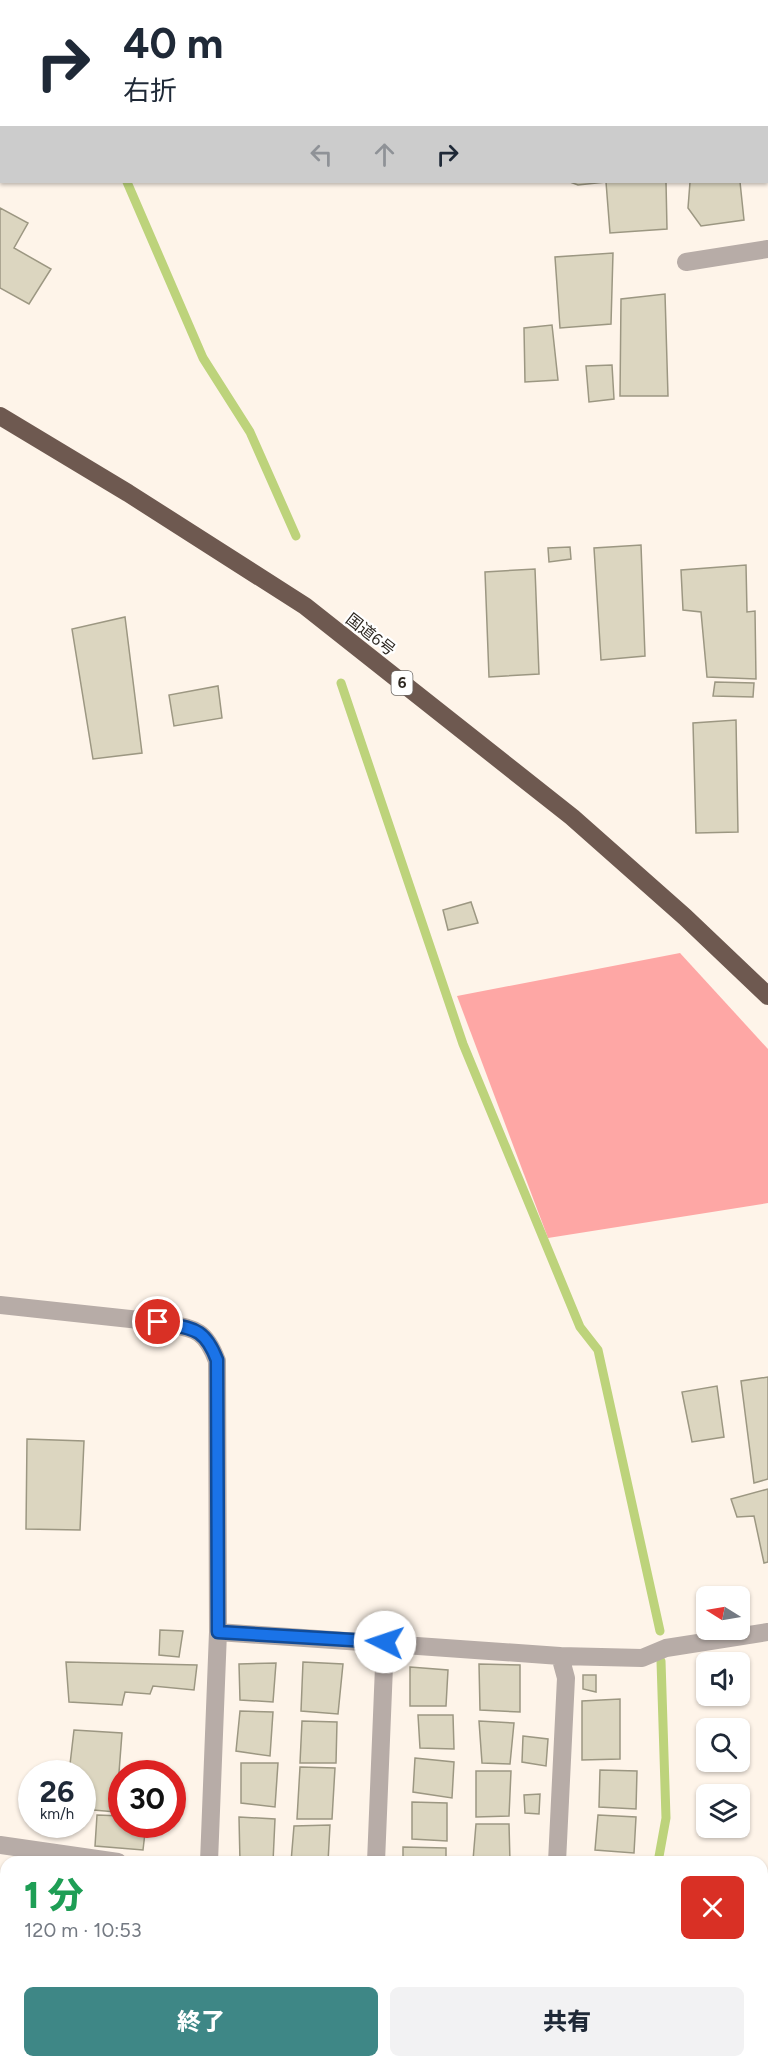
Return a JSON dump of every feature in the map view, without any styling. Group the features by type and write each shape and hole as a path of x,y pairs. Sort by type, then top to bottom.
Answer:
{"highway":[{"name":"国道6号","path":"0,416 128,493 305,606 572,817 685,917 768,996"}],"street":[{"path":"686,262 768,249"},
{"path":"0,1305 158,1322 199,1332 210,1343 217,1360 218,1632 209,1856"},
{"path":"218,1632 560,1656 642,1658 666,1648 768,1632"},
{"path":"376,1856 385,1642"},
{"path":"557,1856 566,1678 560,1656"},
{"path":"0,1845 76,1856"}],"shaded area":[{"path":"680,953 768,1049 768,1203 548,1238 457,996"}],"building":[{"path":"573,183 597,183 578,185"},
{"path":"606,183 666,183 667,229 610,233"},
{"path":"690,183 740,183 744,220 701,226 688,208"},
{"path":"0,208 28,223 14,248 51,269 29,304 0,288"},
{"path":"613,253 611,324 560,328 555,257"},
{"path":"665,294 668,396 620,396 621,299"},
{"path":"552,325 558,380 525,382 524,328"},
{"path":"612,365 614,399 589,402 586,366"},
{"path":"641,545 645,656 601,660 594,548"},
{"path":"570,547 571,559 549,562 548,548"},
{"path":"746,565 747,612 755,611 756,679 707,677 701,612 683,610 681,570"},
{"path":"535,569 539,674 489,677 485,572"},
{"path":"125,617 142,753 93,759 72,629"},
{"path":"715,682 754,683 753,697 713,696"},
{"path":"218,686 222,718 174,726 169,695"},
{"path":"736,720 738,832 696,833 693,723"},
{"path":"471,902 478,923 448,930 443,910"},
{"path":"768,1377 768,1479 754,1483 741,1381"},
{"path":"717,1386 724,1437 692,1442 682,1392"},
{"path":"27,1439 84,1441 80,1530 26,1529"},
{"path":"768,1489 768,1562 764,1563 754,1516 737,1517 731,1499"},
{"path":"160,1630 183,1631 179,1657 159,1655"},
{"path":"66,1662 197,1665 194,1690 153,1686 150,1694 125,1692 122,1705 69,1702"},
{"path":"303,1662 343,1664 338,1714 301,1711"},
{"path":"276,1663 273,1702 240,1700 239,1664"},
{"path":"479,1664 520,1665 520,1712 480,1710"},
{"path":"410,1667 448,1670 446,1706 410,1706"},
{"path":"583,1675 596,1675 596,1692 583,1689"},
{"path":"620,1699 620,1759 582,1760 582,1701"},
{"path":"240,1711 273,1712 270,1756 236,1751"},
{"path":"418,1715 453,1715 454,1749 420,1748"},
{"path":"302,1721 337,1722 336,1763 300,1763"},
{"path":"479,1721 514,1723 510,1764 482,1763"},
{"path":"74,1730 122,1733 120,1760 108,1760 108,1811 96,1810 96,1760 71,1760"},
{"path":"523,1736 548,1739 546,1766 522,1762"},
{"path":"415,1758 454,1762 452,1798 413,1792"},
{"path":"241,1763 278,1763 275,1807 241,1803"},
{"path":"300,1767 335,1768 332,1819 297,1819"},
{"path":"600,1770 637,1771 636,1809 599,1807"},
{"path":"476,1771 511,1771 509,1816 476,1817"},
{"path":"540,1794 539,1814 525,1813 524,1795"},
{"path":"412,1802 447,1803 447,1841 412,1839"},
{"path":"97,1815 108,1815 108,1838 144,1838 143,1850 95,1846"},
{"path":"598,1815 636,1817 634,1853 595,1850"},
{"path":"239,1817 275,1819 273,1856 240,1856"},
{"path":"476,1824 509,1824 510,1856 473,1856"},
{"path":"330,1825 328,1856 292,1856 294,1826"},
{"path":"403,1847 446,1848 446,1856 403,1856"}],"waterway":[{"path":"127,183 203,358 250,432 296,536"},
{"path":"341,683 463,1044 580,1327 598,1350 660,1631"},
{"path":"659,1856 666,1818 661,1661"}],"route":[{"path":"158,1322 199,1332 210,1343 217,1360 218,1632 385,1642"}]}
